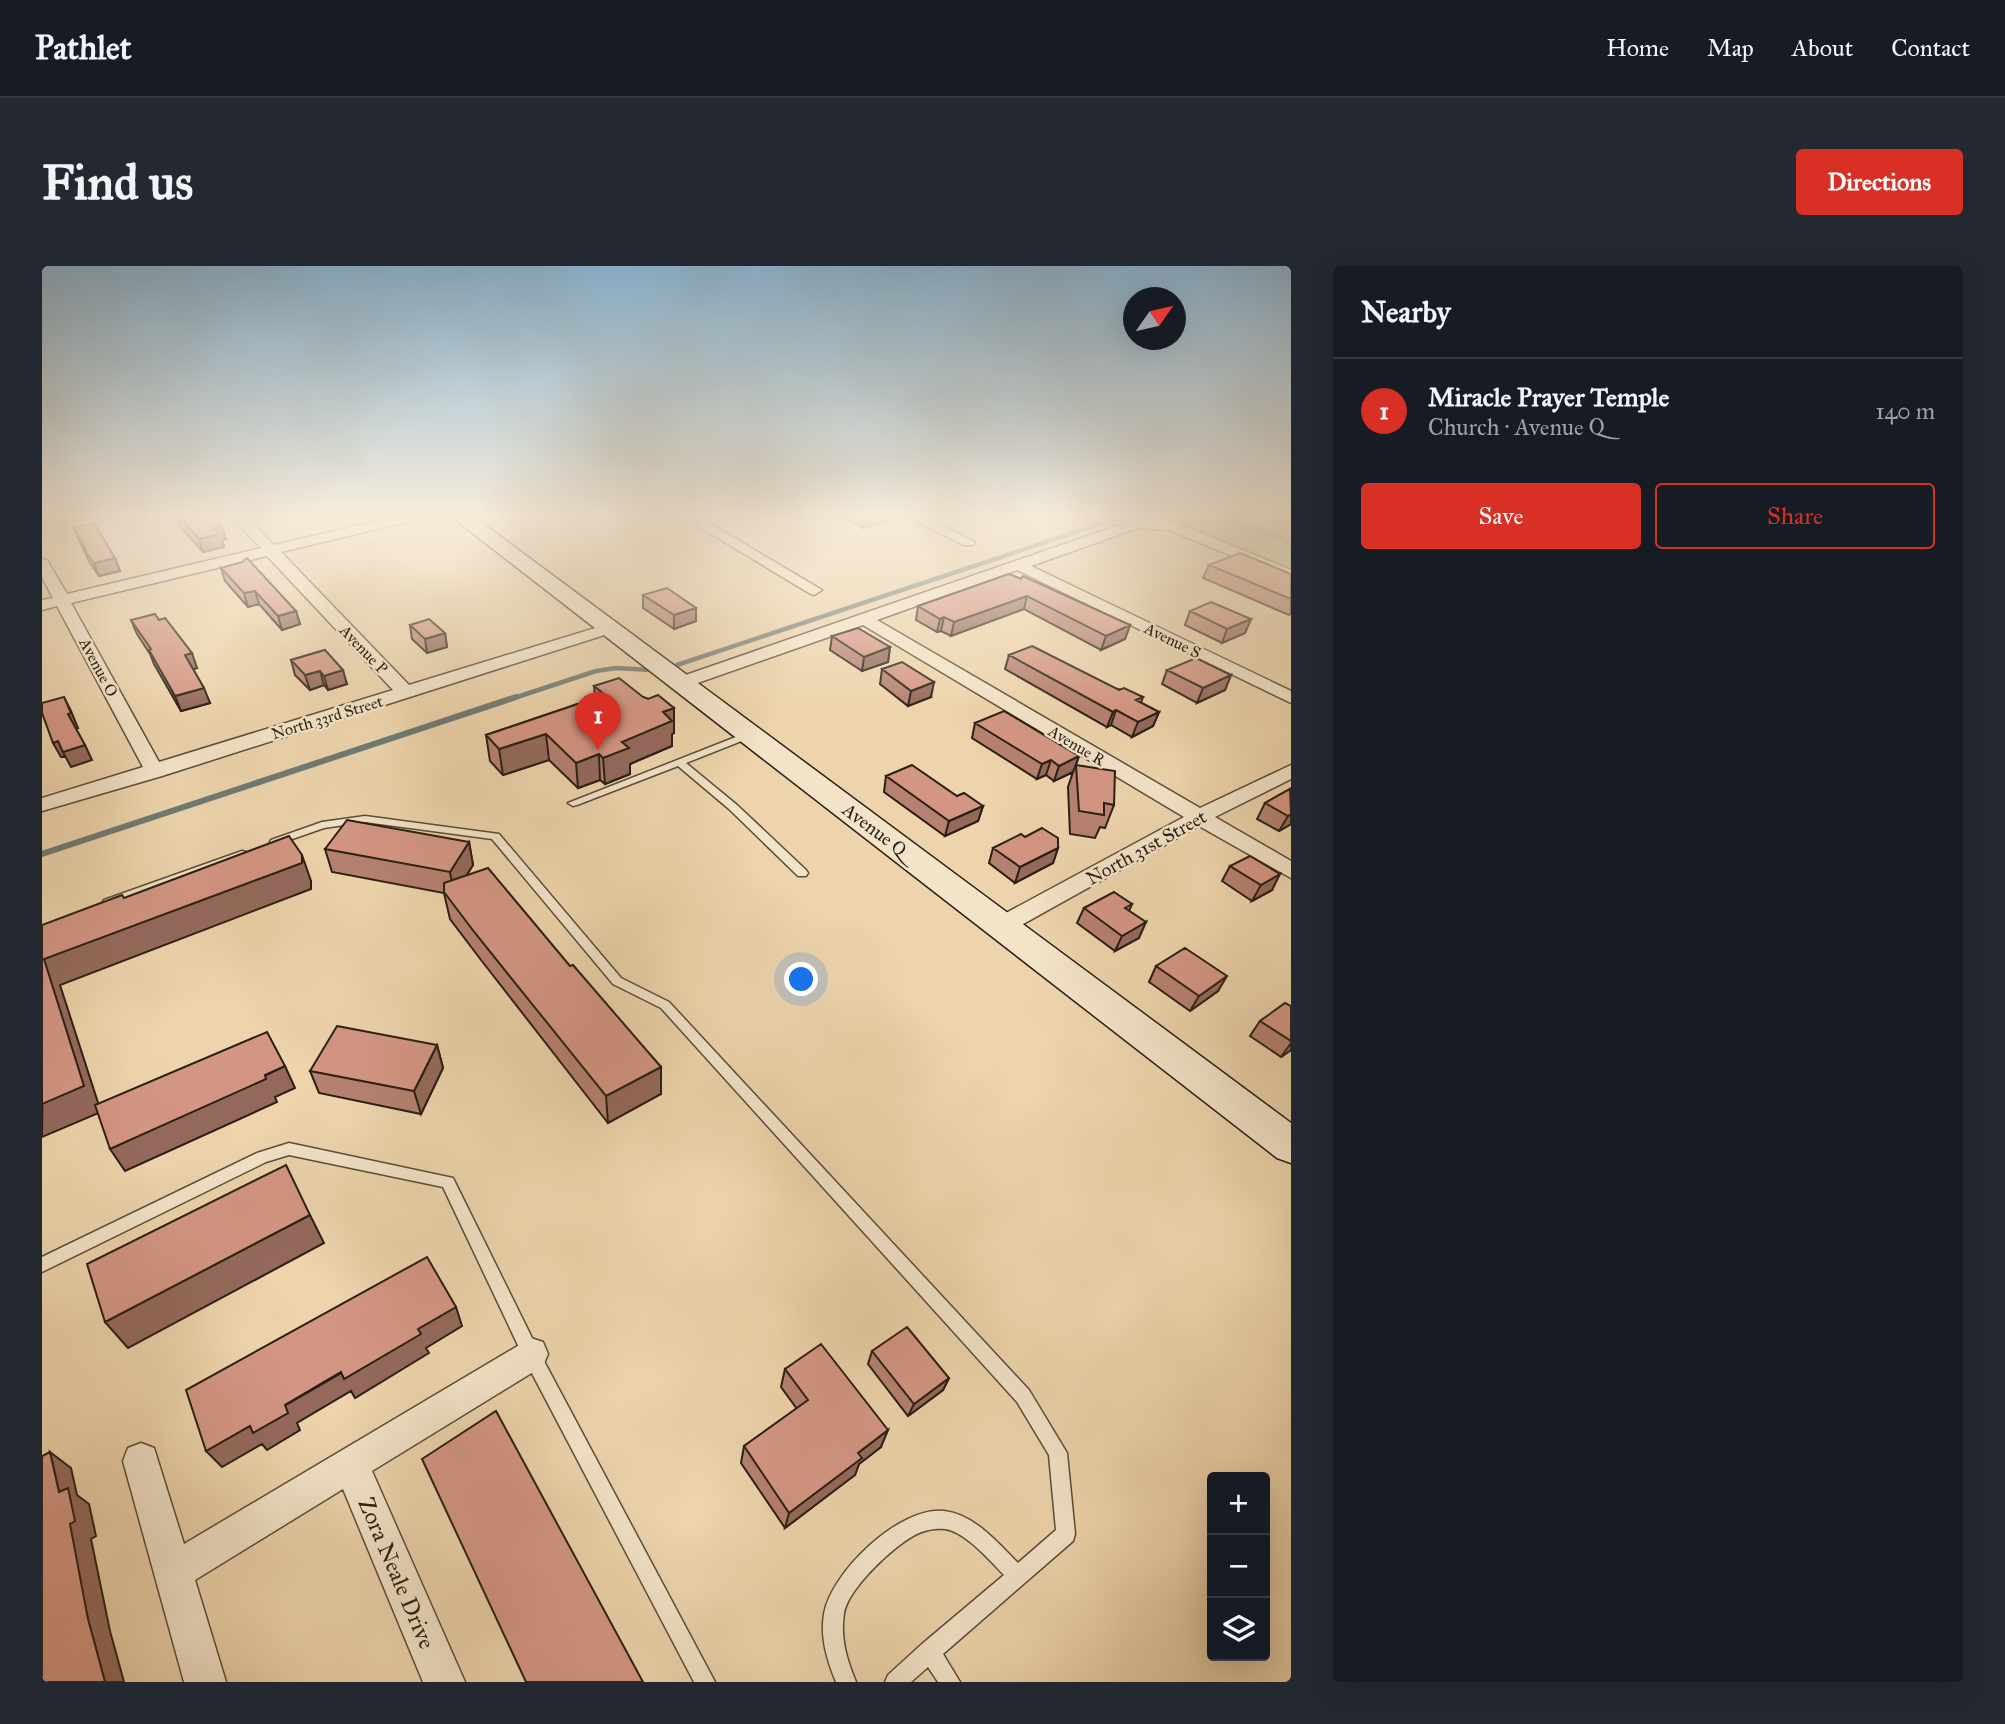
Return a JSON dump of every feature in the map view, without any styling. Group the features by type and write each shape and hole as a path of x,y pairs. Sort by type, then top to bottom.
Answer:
{"street":[{"name":"Avenue O","path":"52,580 155,772"},
{"path":"42,605 145,580"},
{"name":"Avenue P","path":"298,580 406,693"},
{"name":"Avenue Q","path":"547,580 1291,1146"},
{"path":"797,580 814,590"},
{"path":"683,682 974,580"},
{"name":"Avenue S","path":"1049,580 1291,698"},
{"name":"Avenue R","path":"863,618 1291,871"},
{"name":"North 33rd Street","path":"42,805 611,628"},
{"name":"North 31st Street","path":"1001,926 1199,817 1291,771"},
{"path":"173,1572 531,1354"},
{"path":"141,1461 205,1682"},
{"name":"Zora Neale Drive","path":"350,1464 444,1682"}],"lane":[{"path":"573,803 751,734"},
{"path":"679,762 733,807 802,873"},
{"path":"93,908 322,825 365,819 495,836 617,981 665,1005 1023,1396 1058,1453 1066,1534 895,1682"},
{"path":"42,1265 262,1157 289,1149 448,1182 531,1354 705,1682"},
{"path":"846,1682 832,1636 836,1603 852,1578 914,1525 949,1520 975,1535 1017,1575"},
{"path":"929,1651 950,1682"}],"building":[{"path":"232,580 267,580 296,611 278,616 255,591 244,593"},
{"path":"992,580 1032,580 1130,625 1106,636 1027,596 954,622 944,617 940,619 918,606"},
{"path":"1245,580 1291,580 1291,599"},
{"path":"667,588 696,608 674,615 643,595"},
{"path":"1211,602 1251,619 1227,629 1190,611"},
{"path":"155,614 159,620 165,618 192,653 185,655 204,688 175,696 149,650 151,649 131,620"},
{"path":"429,619 445,633 425,639 410,625"},
{"path":"858,628 890,647 864,657 832,636"},
{"path":"1032,646 1119,690 1124,688 1143,697 1136,700 1159,712 1138,722 1116,710 1113,712 1009,655"},
{"path":"325,650 343,670 324,676 320,671 305,675 291,660"},
{"path":"1196,658 1231,675 1203,688 1167,670"},
{"path":"902,662 934,682 911,691 882,669"},
{"path":"619,678 643,697 648,699 658,695 674,708 663,712 672,721 622,742 629,748 603,758 599,754 576,763 546,734 499,749 486,735 605,695 594,686"},
{"path":"64,697 71,713 68,714 85,745 63,752 58,741 53,743 42,713 42,703"},
{"path":"1004,711 1079,756 1059,766 1051,760 1042,764 975,723"},
{"path":"912,765 957,796 964,793 983,806 949,821 886,776"},
{"path":"1076,765 1115,771 1114,805 1104,803 1104,815 1079,811"},
{"path":"1290,789 1291,814 1288,816 1265,803"},
{"path":"347,820 469,842 450,872 325,849"},
{"path":"1042,828 1058,838 1058,848 1020,867 993,848 1021,834 1025,837"},
{"path":"289,836 302,855 302,863 44,959 84,1086 42,1104 42,925 122,895 124,898"},
{"path":"1250,856 1280,874 1261,885 1230,866"},
{"path":"488,868 570,966 573,965 661,1067 606,1096 444,892 444,883"},
{"path":"1114,892 1132,904 1125,908 1146,922 1122,936 1084,908"},
{"path":"1185,948 1227,976 1199,996 1156,966"},
{"path":"1285,1003 1291,1006 1291,1041 1260,1021"},
{"path":"337,1026 437,1045 414,1091 310,1071"},
{"path":"267,1032 285,1066 265,1075 266,1079 110,1149 95,1105"},
{"path":"286,1165 310,1215 105,1322 87,1264"},
{"path":"427,1257 456,1307 418,1329 421,1334 344,1379 341,1372 285,1405 288,1413 253,1433 250,1426 206,1451 186,1390"},
{"path":"907,1327 949,1378 914,1404 872,1351"},
{"path":"821,1344 888,1430 858,1453 862,1458 789,1513 744,1446 808,1400 785,1369"},
{"path":"496,1411 643,1682 526,1682 422,1459"},
{"path":"50,1452 59,1492 68,1488 75,1521 70,1524 88,1619 105,1682 42,1682 42,1456"}],"waterway":[{"path":"677,665 932,580"},
{"path":"511,699 596,671 616,668 651,670"},
{"path":"42,854 516,697"}],"place":[{"name":"Miracle Prayer Temple","path":"598,750"}]}
